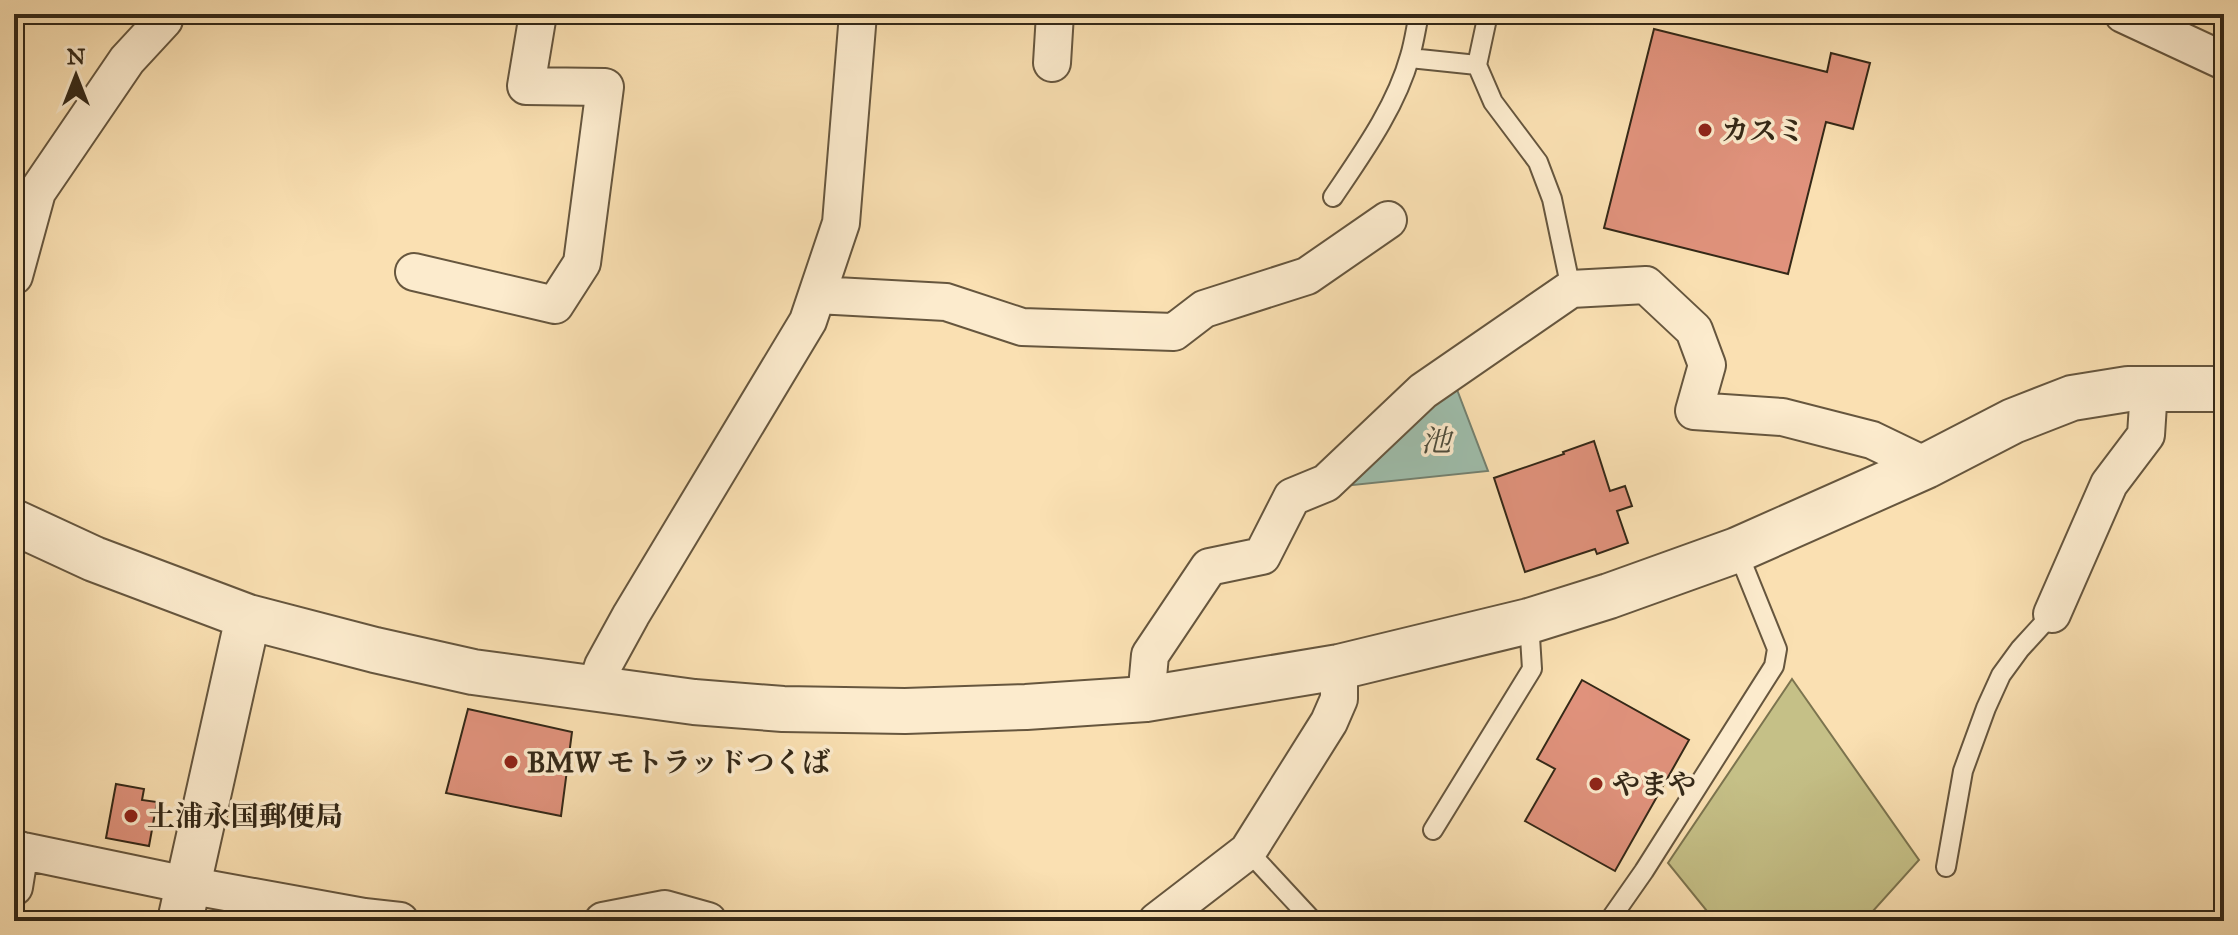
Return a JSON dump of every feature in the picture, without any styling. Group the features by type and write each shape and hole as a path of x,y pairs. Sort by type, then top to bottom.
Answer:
{"street":[{"path":"14,276 37,192 127,60 164,20 165,14"},
{"path":"414,272 555,305 582,263 605,87 526,86 538,14"},
{"path":"596,687 603,666 631,615 808,321 841,223 858,14"},
{"path":"1052,63 1055,14"},
{"path":"2123,14 2224,61"},
{"path":"817,295 946,302 1022,327 1174,332 1204,309 1307,276 1388,220"},
{"path":"1146,699 1150,655 1209,567 1262,556 1292,497 1326,483 1423,391 1571,289 1646,285 1694,330 1707,365 1694,411 1782,417 1872,440 1926,466"},
{"path":"2052,614 2109,484 2146,435 2149,389"},
{"path":"14,522 94,559 248,617 473,672 694,702 783,709 905,711 1026,707 1146,699 1339,667 1529,621 1737,550 1926,466 2013,421 2072,398 2149,389 2224,389"},
{"path":"183,903 248,617"},
{"path":"1157,921 1248,851 1329,722 1339,699 1339,667"},
{"path":"14,887 17,849 183,903 400,921"},
{"path":"603,921 665,915 708,921"}],"lane":[{"path":"1333,197 1396,94 1410,58 1419,14"},
{"path":"1488,14 1477,65 1493,102 1538,162 1552,199 1571,289"},
{"path":"1410,58 1477,65"},
{"path":"1609,921 1774,666 1777,649 1737,550"},
{"path":"1946,867 1963,771 1986,708 2001,675 2052,614"},
{"path":"1433,830 1532,669 1529,621"},
{"path":"1248,851 1313,921"}],"shaded area":[{"path":"1792,679 1919,860 1864,921 1715,921 1668,863"}],"water":[{"name":"池","path":"1456,387 1488,471 1334,487"}],"building":[{"path":"1654,29 1827,72 1831,53 1870,63 1853,129 1826,122 1788,274 1604,228"},
{"path":"1594,441 1610,491 1625,486 1632,506 1617,511 1628,543 1597,554 1595,549 1525,572 1494,478"},
{"path":"1582,680 1689,740 1615,871 1525,821 1555,769 1537,759"},
{"name":"BMW モトラッドつくば","path":"468,709 572,732 561,816 446,793"},
{"path":"116,784 144,789 142,800 157,802 149,846 106,838"}],"place":[{"name":"カスミ","path":"1705,130"},
{"name":"BMW モトラッドつくば","path":"511,762"},
{"name":"やまや","path":"1596,784"},
{"name":"土浦永国郵便局","path":"131,816"}]}
